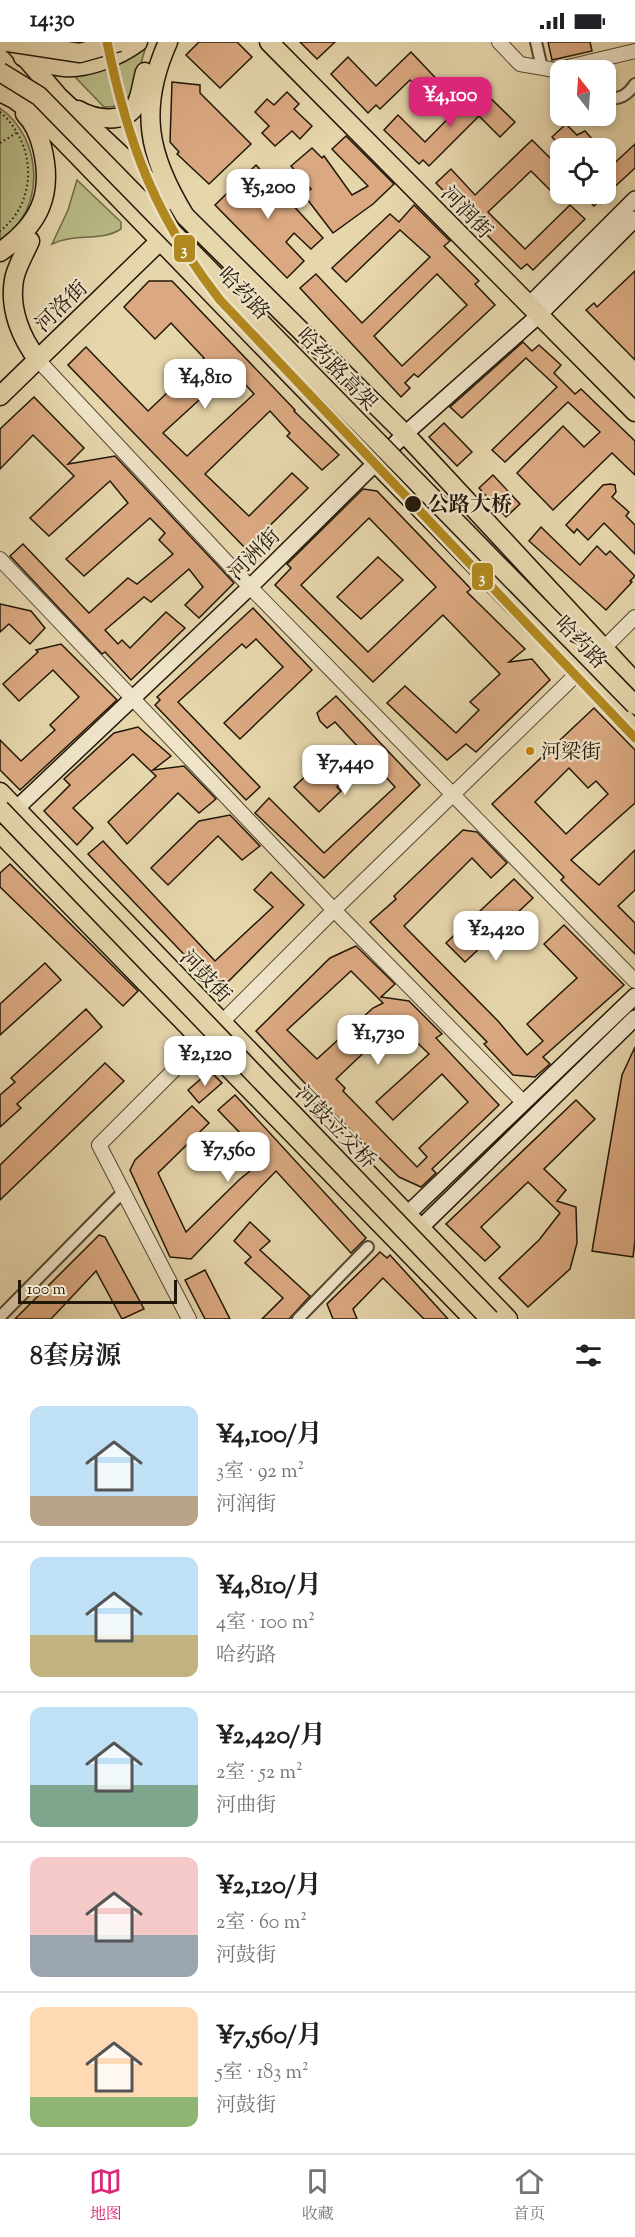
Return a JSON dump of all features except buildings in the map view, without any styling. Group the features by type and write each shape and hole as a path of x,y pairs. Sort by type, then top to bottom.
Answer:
{"highway":[{"path":"10,42 80,53 119,42"},
{"path":"10,42 64,102 185,216"},
{"path":"23,57 63,67 82,66 121,53 138,42"},
{"path":"64,102 99,118 114,117 129,112 137,101 148,59 156,42"},
{"name":"哈药路","path":"168,42 152,90 152,138 161,175 185,216 405,434 635,682"},
{"name":"河润街","path":"269,42 635,412"},
{"name":"哈药路高架","path":"0,72 39,96 635,705"},
{"path":"0,94 28,117 38,134 46,164 42,208 21,237 0,252"},
{"name":"哈药路","path":"0,94 14,99 44,121 157,243 377,462 635,730"},
{"path":"38,360 25,344 19,329 13,293 14,279 30,241 47,214 53,194 54,164 44,121"},
{"name":"河洛街","path":"0,396 185,216"},
{"path":"0,265 30,241"},
{"name":"河鼓街","path":"0,792 8,810 221,1024 508,1319"},
{"name":"河鼓立交桥","path":"8,810 490,1319"},
{"path":"0,833 473,1319"}],"main road":[{"path":"533,311 635,199"},
{"path":"533,311 635,219"},
{"name":"河洲街","path":"0,824 8,810 132,700 533,311"},
{"path":"389,1231 635,996"},
{"path":"402,1245 635,1018"}],"street":[{"path":"499,42 520,64 550,69"},
{"path":"536,42 542,68"},
{"path":"602,60 635,51"},
{"path":"616,99 628,94 635,84"},
{"path":"38,360 250,587 453,792 635,981"},
{"path":"0,559 334,910 523,1102"},
{"path":"189,1319 99,1145 453,792 635,617"},
{"path":"0,1317 123,1192"},
{"path":"298,1319 368,1247"}],"path":[{"path":"0,112 18,132 28,160 29,179 17,213 0,231"},
{"path":"0,143 18,132"}],"green space":[{"path":"143,45 146,47 134,87 123,102 115,106 104,107 76,78 77,74"},
{"path":"0,108 14,121 25,137 34,174 32,193 26,211 15,227 0,240"},
{"path":"77,180 121,222 121,229 105,235 69,239 52,244 68,210"}],"transit line":[{"name":"3","path":"107,42 124,114 147,178 178,239 220,300 635,738"}],"place":[{"name":"公路大桥","path":"413,504"},
{"name":"河梁街","path":"530,751"}]}
